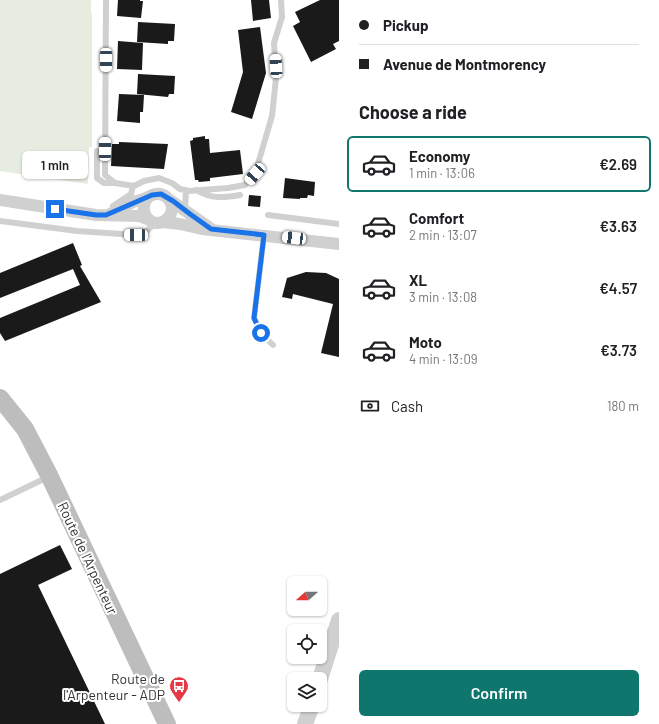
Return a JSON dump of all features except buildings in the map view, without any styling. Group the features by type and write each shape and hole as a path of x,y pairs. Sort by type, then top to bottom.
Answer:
{"main road":[{"name":"Route de l'Arpenteur","path":"0,398 25,429 50,477 167,724"}],"street":[{"path":"0,200 96,215 156,194 161,194 211,229"},
{"path":"148,198 143,206 143,211 155,221"},
{"path":"155,221 168,218 171,214 171,204 167,198"},
{"path":"110,211 202,229 339,244"},
{"path":"322,672 339,620"},
{"path":"305,724 309,712"}],"lane":[{"path":"106,0 105,175 115,183"},
{"path":"97,151 97,178 104,183 133,186 144,181 159,178 172,183 180,189 186,190 246,184 255,174 272,116 276,78 274,43 282,17 281,0"},
{"path":"110,211 131,194 133,186"},
{"path":"185,211 186,190"},
{"path":"196,190 205,195 216,198 227,198 240,195"},
{"path":"268,215 339,224"},
{"path":"0,222 77,231 136,235 145,233 155,221"},
{"path":"264,235 254,318 261,333 273,345"},
{"path":"0,500 50,477"}],"shaded area":[{"path":"0,0 91,0 92,147 89,147 88,184 0,171"}],"place":[{"name":"Route de l'Arpenteur - ADP","path":"179,703"}],"route":[{"path":"55,209 106,215 152,195 161,194 166,196 211,229 264,235 254,318 261,333"}]}
